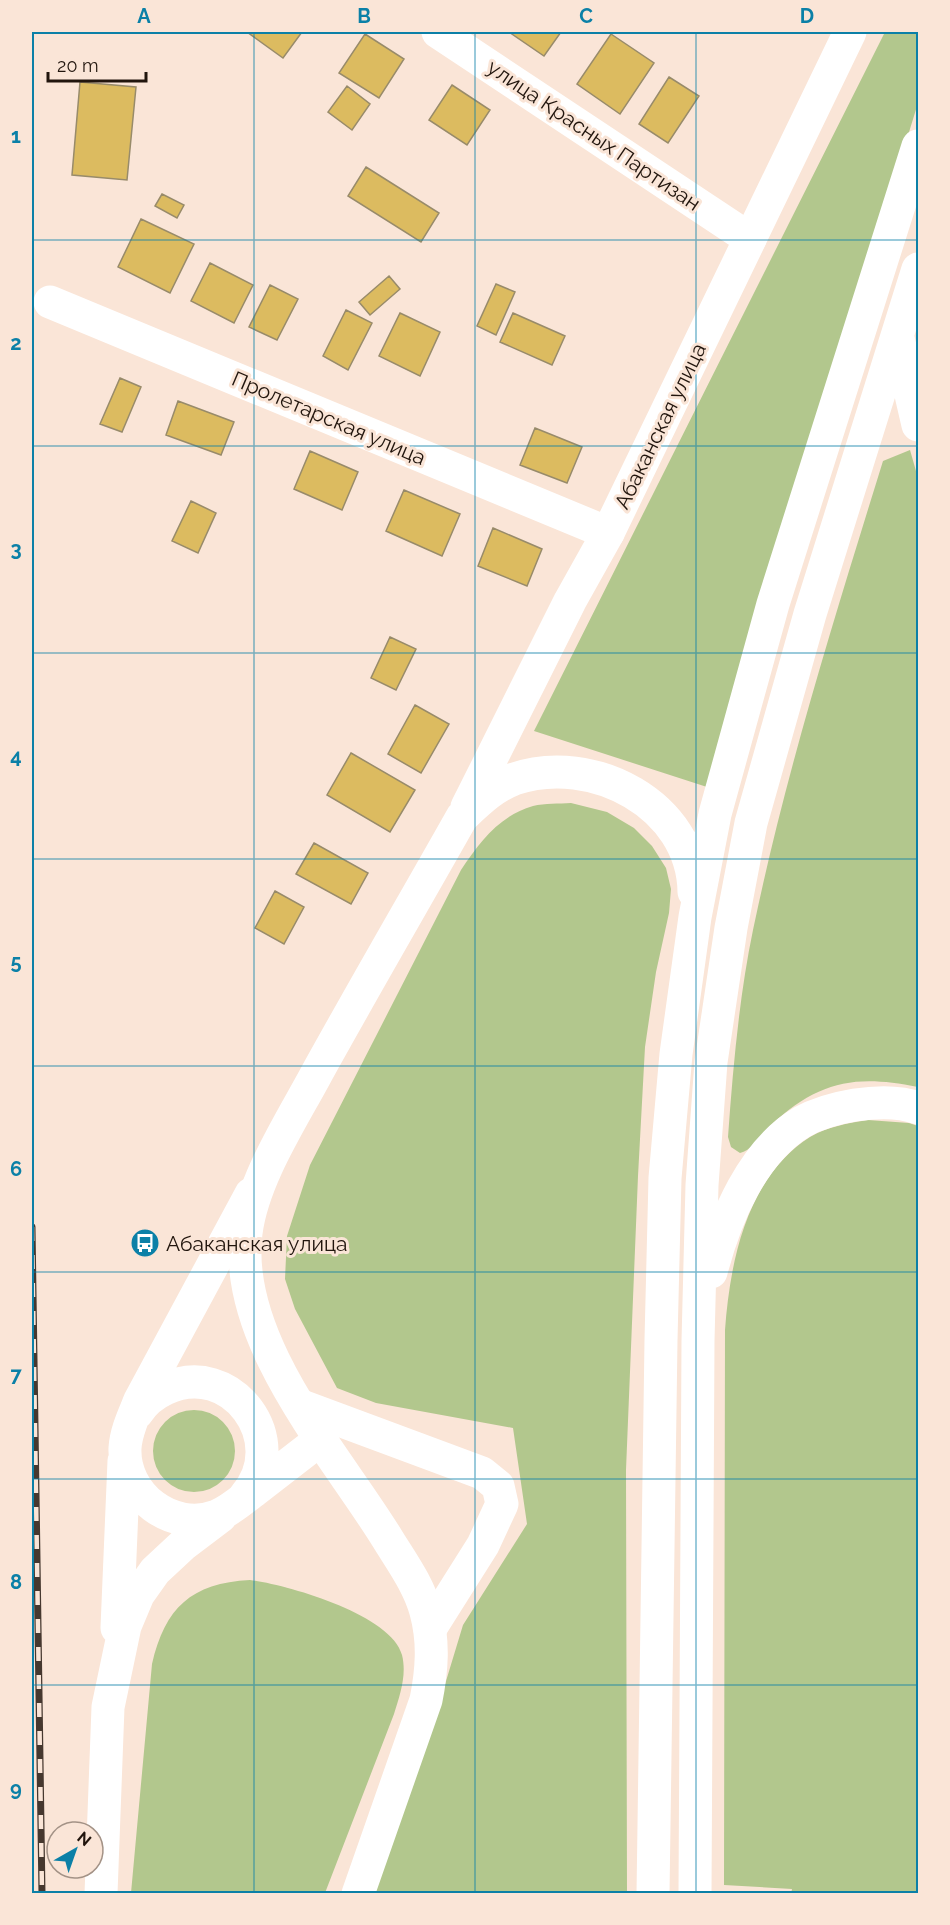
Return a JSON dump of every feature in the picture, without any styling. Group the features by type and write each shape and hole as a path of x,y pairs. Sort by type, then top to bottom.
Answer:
{"main road":[{"name":"улица Красных Партизан","path":"438,32 750,238"},
{"name":"Абаканская улица","path":"462,817 570,601 608,533 850,32"},
{"path":"653,1893 665,1178 675,1054 695,917 715,814 761,648 918,147"},
{"path":"695,1893 698,1341 702,1185 711,1062 731,928 752,823 810,614 918,269"},
{"name":"Пролетарская улица","path":"50,302 608,533"},
{"path":"898,338 918,425"},
{"path":"114,1678 122,1483 128,1435 152,1376 288,1127 462,817 486,794 519,778 560,772 585,774 606,780 629,790 648,802 667,820 681,840 691,868 695,917"},
{"path":"698,1341 706,1291 726,1224 751,1176 766,1154 784,1135 803,1122 823,1113 866,1103 889,1103 918,1108"},
{"path":"288,1127 254,1199 246,1233 245,1268 251,1297 261,1331 278,1368 298,1405 404,1566 425,1609 430,1629 432,1652 426,1700 361,1889"},
{"path":"184,1383 210,1384 235,1396 253,1416 262,1440 257,1478 235,1505 216,1516 191,1520 166,1514 144,1498 132,1481 126,1461 128,1435 139,1409 153,1396 170,1386 184,1383"},
{"path":"298,1405 482,1473 498,1486 502,1504 483,1545 430,1629"},
{"path":"101,1893 108,1707 125,1626 146,1583 167,1559 321,1439"}],"green space":[{"path":"885,32 918,32 918,103 707,787 534,731"},
{"path":"910,450 918,478 918,1087 875,1081 838,1085 821,1090 788,1111 770,1126 753,1146 740,1153 731,1147 728,1137 740,1007 753,930 780,811 812,694 883,461"},
{"path":"571,803 607,812 634,828 652,846 666,868 671,889 669,913 656,972 645,1047 638,1176 626,1470 627,1893 375,1893 433,1724 463,1625 527,1524 513,1428 376,1403 337,1388 295,1309 285,1279 287,1236 310,1165 461,870 491,831 510,816 533,806"},
{"path":"868,1120 909,1123 918,1126 918,1893 791,1894 792,1889 724,1885 725,1330 737,1249 757,1197 771,1174 788,1154 810,1137 823,1131"},
{"path":"194,1410 210,1413 223,1422 232,1435 235,1451 232,1467 223,1480 210,1489 194,1492 178,1489 165,1480 156,1467 153,1451 156,1435 165,1422 178,1413"},
{"path":"250,1580 288,1588 336,1604 379,1627 394,1640 402,1655 404,1670 394,1714 325,1893 131,1893 152,1664 164,1628 173,1614 196,1593 229,1582"}],"building":[{"path":"247,32 302,32 283,58"},
{"path":"509,32 561,32 544,56"},
{"path":"365,34 404,59 379,98 339,73"},
{"path":"611,34 654,63 620,114 577,84"},
{"path":"669,77 699,96 668,143 639,124"},
{"path":"80,82 136,87 127,180 72,175"},
{"path":"452,85 490,110 467,145 429,120"},
{"path":"347,86 370,104 352,130 328,112"},
{"path":"366,167 439,213 421,242 348,196"},
{"path":"162,194 184,205 177,218 155,206"},
{"path":"141,219 194,244 170,293 118,267"},
{"path":"210,263 253,285 234,323 191,301"},
{"path":"389,276 400,289 370,315 359,302"},
{"path":"496,284 515,292 496,335 477,326"},
{"path":"270,285 298,299 277,340 249,327"},
{"path":"346,310 372,323 348,370 323,356"},
{"path":"400,313 440,332 420,376 379,356"},
{"path":"513,313 565,336 552,365 500,342"},
{"path":"120,378 141,387 122,432 100,424"},
{"path":"178,401 234,422 221,455 166,435"},
{"path":"535,428 582,447 567,483 520,465"},
{"path":"310,451 358,472 342,510 294,489"},
{"path":"404,490 460,514 442,556 386,531"},
{"path":"191,501 216,513 198,553 172,541"},
{"path":"493,528 542,549 527,586 478,566"},
{"path":"390,637 416,649 396,690 371,678"},
{"path":"415,705 449,724 421,773 388,754"},
{"path":"351,753 415,790 390,832 327,795"},
{"path":"314,843 368,873 351,904 296,874"},
{"path":"275,891 304,907 284,944 255,928"}],"railway":[{"path":"32,1227 42,1894"}],"place":[{"name":"Абаканская улица","path":"145,1243"}]}
